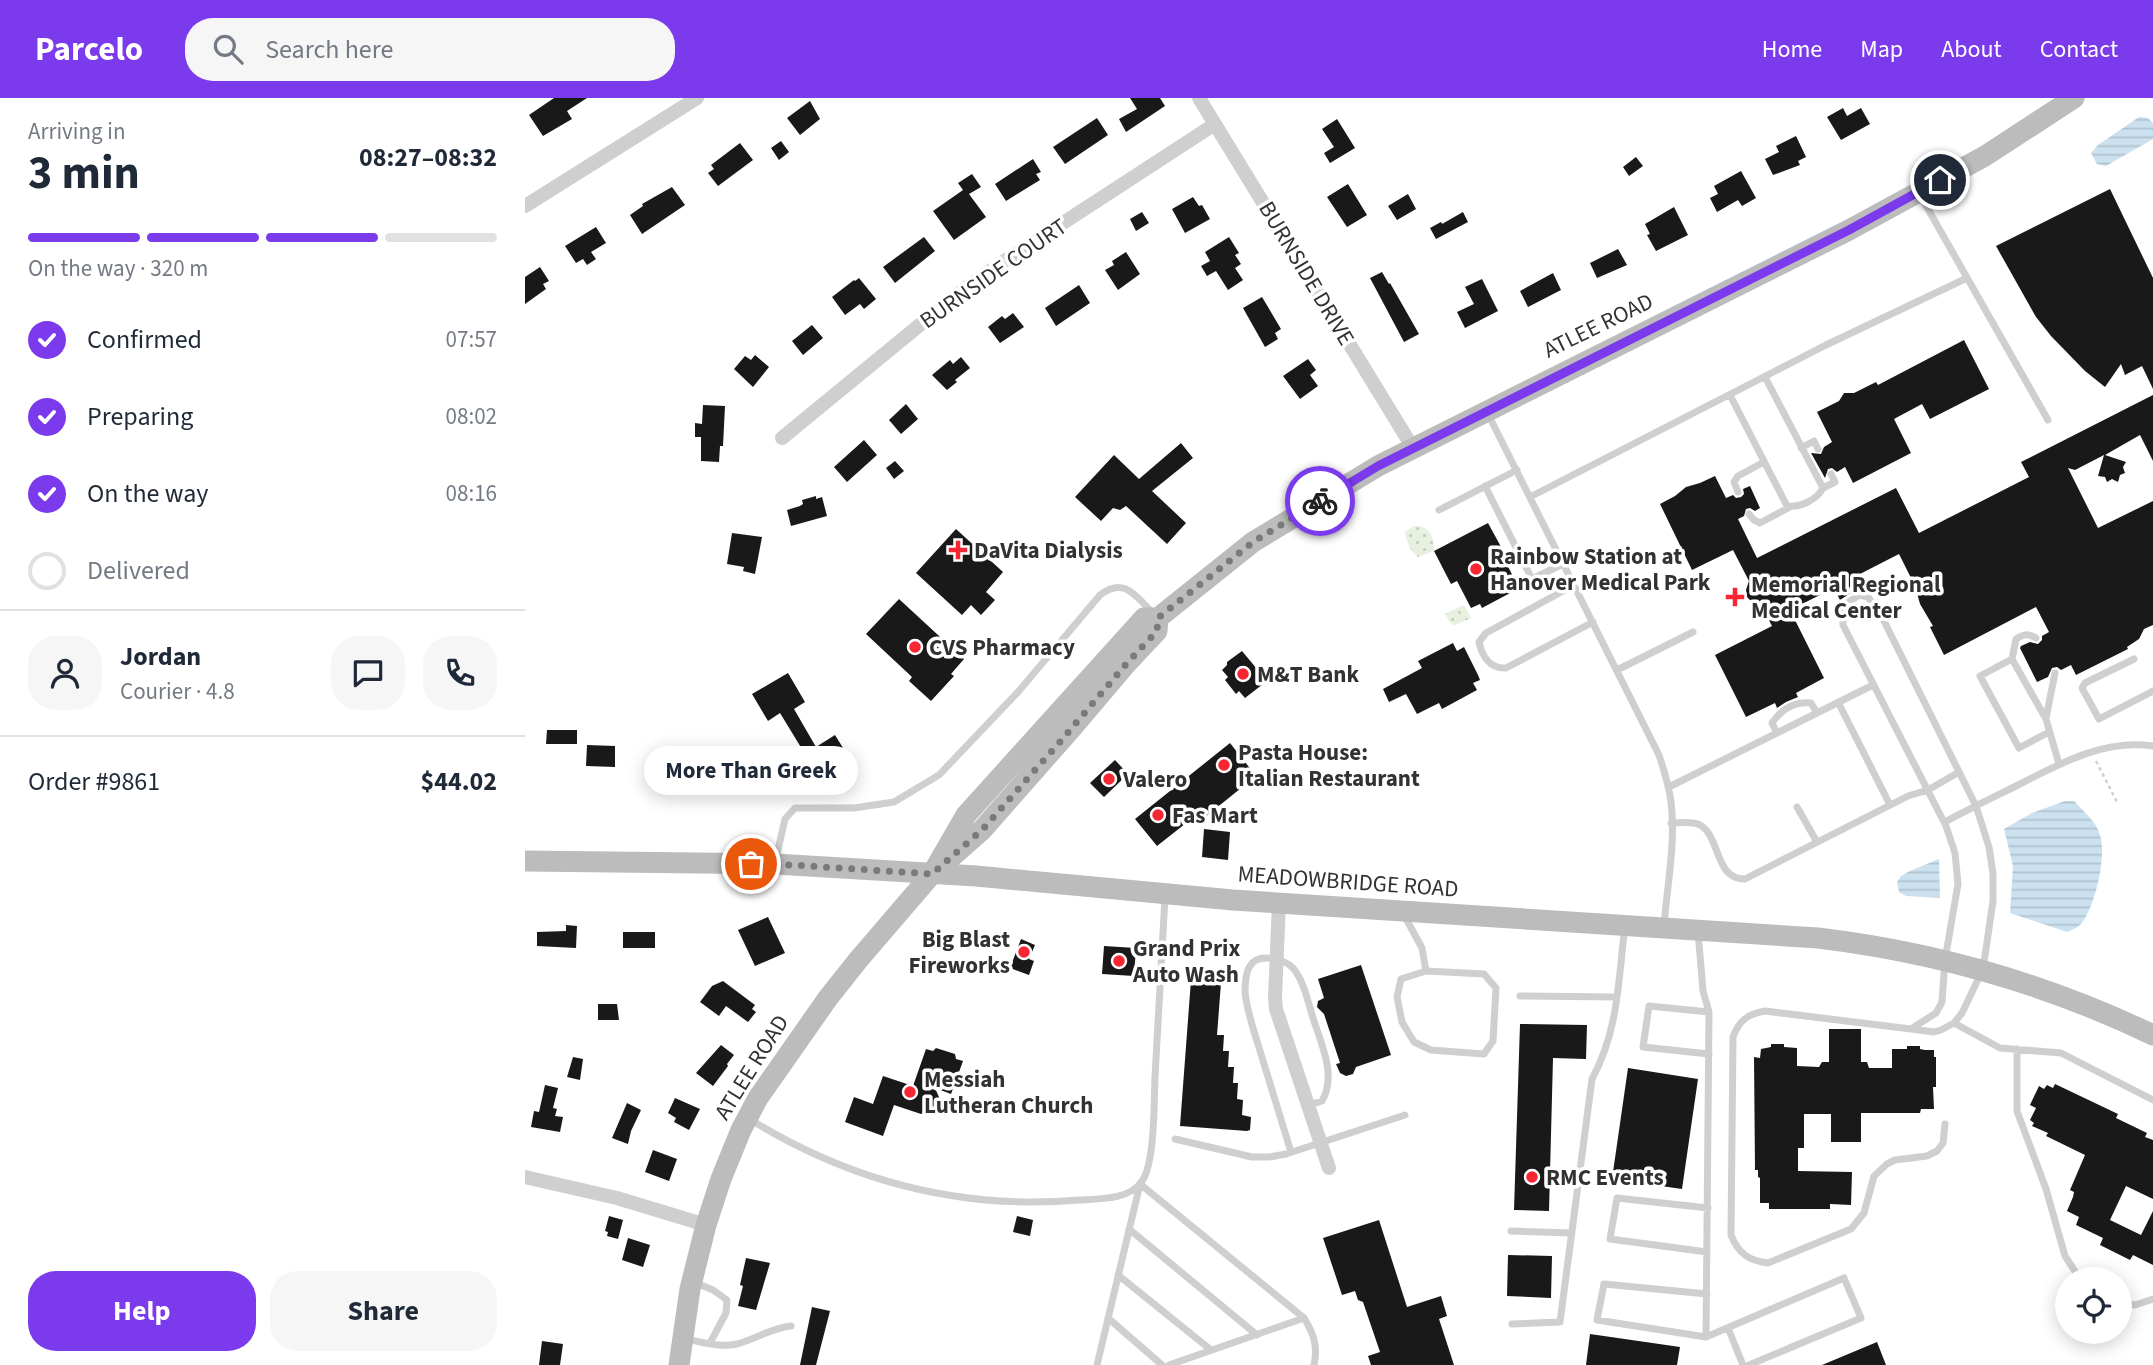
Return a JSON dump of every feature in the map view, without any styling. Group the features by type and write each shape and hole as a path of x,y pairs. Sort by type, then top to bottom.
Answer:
{"main road":[{"name":"ATLEE ROAD","path":"679,1365 692,1281 706,1225 722,1179 758,1098 828,998 932,874 966,816 1143,618 1158,618 1253,542 1378,466 1849,230 1986,156 2074,98"},
{"name":"MEADOWBRIDGE ROAD","path":"525,861 775,864 977,876 1279,903 1827,939 1983,969 2063,996 2153,1035"}],"street":[{"path":"525,206 697,98"},
{"name":"BURNSIDE DRIVE","path":"1199,98 1413,448"},
{"name":"BURNSIDE COURT","path":"782,438 988,272 1215,124"},
{"path":"1279,903 1276,1009 1329,1168"},
{"path":"525,1177 617,1198 706,1225"}],"lane":[{"path":"1918,191 2048,420"},
{"path":"1530,497 1967,278"},
{"path":"1765,377 1823,488"},
{"path":"1730,395 1787,506 1791,507"},
{"path":"1487,410 1659,755 1672,804 1664,928"},
{"path":"1801,448 1814,441 1818,449"},
{"path":"1738,492 1734,482 1738,475 1764,462"},
{"path":"1439,510 1517,470"},
{"path":"1749,514 1760,523 1795,507 1835,482 1831,474"},
{"path":"1485,486 1532,579 1563,564"},
{"path":"1574,585 1486,633 1479,642 1481,652 1489,662 1499,668 1506,668 1593,622"},
{"path":"775,864 785,819 795,808 854,808 894,802 939,775 1018,692 1100,595 1110,587 1128,589 1158,618"},
{"path":"1911,1029 1936,1013 1942,1002 1945,960 1958,884 1955,853 1945,822 1843,625 1843,606 1859,595 1868,597 1874,603 1976,806 1989,848 1993,874 1993,901 1983,969 1962,1013 1954,1023 1934,1031 1911,1029 1765,1011 1748,1015 1741,1021 1733,1037 1731,1235 1734,1244 1745,1257 1755,1262 1768,1263 1851,1229 1864,1213 1874,1176 1879,1169 1895,1160 1927,1156 1937,1151 1943,1143 1945,1124"},
{"path":"1617,670 1693,632"},
{"path":"2036,638 2023,634 2015,639 2012,659 2046,719 2059,764"},
{"path":"2012,659 1980,676 2019,748 2049,732"},
{"path":"2134,659 2085,683 2082,688 2099,719 2153,691"},
{"path":"2046,719 2055,673"},
{"path":"1669,788 1873,685"},
{"path":"1777,733 1772,723 1779,712 1800,702 1811,703 1817,713"},
{"path":"1838,702 1890,805"},
{"path":"1945,822 2059,764 2091,752 2131,744 2153,746"},
{"path":"1671,823 1697,823 1705,830 1727,873 1735,879 1745,879 1908,796 1928,790 1959,772"},
{"path":"1797,807 1817,842"},
{"path":"1097,1365 1140,1184 1147,1171 1153,1125 1165,894"},
{"path":"1402,911 1422,948 1426,971"},
{"path":"1512,1324 1560,1322 1592,1079 1604,1057 1610,1037 1625,926"},
{"path":"1698,931 1703,991 1709,1012 1706,1337"},
{"path":"1291,1152 1249,1015 1245,990 1247,974 1254,961 1277,959 1292,967 1300,980 1327,1063 1326,1094 1322,1101 1308,1105"},
{"path":"1426,971 1484,974 1496,988 1493,1041 1484,1054 1431,1050 1414,1042 1402,1022 1397,997 1401,979 1426,971"},
{"path":"1520,996 1617,997"},
{"path":"1709,1012 1649,1006 1643,1047 1709,1054"},
{"path":"1954,1023 2000,1048 2061,1053 2153,1100"},
{"path":"2017,1048 2017,1111 2046,1189 2065,1256 2072,1267"},
{"path":"1175,1139 1252,1157 1269,1157 1405,1115"},
{"path":"747,1118 806,1150 847,1168 937,1194 1009,1203 1050,1202 1127,1194 1140,1184"},
{"path":"1140,1184 1304,1318 1314,1335 1314,1365"},
{"path":"1707,1208 1617,1198 1610,1239 1707,1252"},
{"path":"1129,1229 1257,1335"},
{"path":"1511,1231 1572,1233"},
{"path":"1118,1275 1212,1350"},
{"path":"1707,1294 1604,1284 1598,1320 1706,1337 1844,1278 1861,1318 1749,1365"},
{"path":"692,1281 713,1290 727,1300 726,1312 710,1343"},
{"path":"2132,1304 2153,1299"},
{"path":"1108,1318 1162,1365"},
{"path":"1169,1365 1304,1318"},
{"path":"682,1339 727,1345 791,1325"},
{"path":"1728,1328 1743,1365"}],"path":[{"path":"2091,752 2117,804"}],"green space":[{"path":"1414,526 1424,528 1430,533 1434,551 1418,557 1413,552 1405,532"},
{"path":"1464,605 1471,618 1455,625 1451,624 1445,614"}],"water":[{"path":"2139,117 2148,118 2153,123 2153,139 2106,166 2097,164 2091,153 2098,145"},
{"path":"2065,801 2074,801 2096,825 2102,844 2101,868 2091,906 2081,924 2067,932 2010,913 2013,866 2004,829 2032,813"},
{"path":"1939,859 1940,898 1906,896 1899,892 1897,882 1901,876"}],"building":[{"path":"554,98 587,98 567,111 572,119 543,136 529,115"},
{"path":"1130,98 1160,98 1165,106 1126,132 1119,119 1137,109"},
{"path":"810,101 820,119 800,135 787,118"},
{"path":"1843,108 1847,116 1861,108 1870,124 1841,140 1827,117"},
{"path":"1097,118 1108,135 1065,164 1053,147"},
{"path":"1337,119 1355,148 1330,163 1324,153 1334,147 1322,129"},
{"path":"1796,136 1806,157 1798,161 1800,165 1773,175 1765,159 1779,152 1776,146"},
{"path":"781,141 789,152 779,160 771,148"},
{"path":"740,143 753,160 718,186 708,173 714,169 711,165"},
{"path":"1636,157 1643,166 1629,176 1623,167"},
{"path":"1033,159 1041,172 1036,174 1040,180 1006,201 995,184"},
{"path":"1741,171 1756,198 1742,206 1738,200 1717,212 1710,198 1718,194 1714,186"},
{"path":"972,174 981,187 969,194 986,217 954,240 933,211 963,190 958,183"},
{"path":"1348,184 1367,215 1347,227 1327,197"},
{"path":"672,187 685,205 642,234 630,215 643,206 642,204"},
{"path":"2110,189 2153,278 2153,389 2142,366 2125,375 2121,364 2105,387 2085,371 2036,317 1996,246"},
{"path":"1408,194 1416,209 1397,220 1388,206"},
{"path":"1193,197 1199,206 1202,205 1210,219 1185,233 1172,209"},
{"path":"1674,207 1688,235 1656,251 1647,235 1650,234 1645,224"},
{"path":"1142,212 1149,223 1136,231 1130,219"},
{"path":"1463,212 1468,222 1436,239 1430,228 1441,222 1442,224"},
{"path":"596,227 606,243 591,252 596,259 587,265 583,259 576,263 565,246"},
{"path":"924,237 935,251 895,283 883,267"},
{"path":"1229,237 1239,253 1235,255 1241,264 1235,268 1243,280 1228,290 1216,271 1207,276 1201,266 1210,261 1205,252"},
{"path":"1618,249 1627,265 1597,278 1590,263"},
{"path":"1126,252 1140,274 1118,290 1105,270 1114,265 1112,261"},
{"path":"540,267 549,281 543,284 546,289 525,304 525,277"},
{"path":"1382,272 1419,334 1404,342 1370,278"},
{"path":"1553,273 1561,290 1528,307 1520,291"},
{"path":"859,278 876,299 864,309 860,304 845,315 832,297"},
{"path":"1482,279 1498,311 1465,328 1457,312 1474,304 1465,287"},
{"path":"1079,285 1090,303 1056,326 1045,308"},
{"path":"1262,297 1281,329 1275,333 1278,339 1265,347 1243,308"},
{"path":"1013,313 1024,327 1000,343 988,327 1002,316 1005,319"},
{"path":"812,325 823,338 803,355 792,341"},
{"path":"1964,340 1989,389 1930,419 1922,404 1894,419 1911,453 1853,483 1845,467 1837,472 1832,468 1828,469 1825,478 1811,453 1821,454 1824,447 1832,442 1817,412 1839,401 1844,393 1854,393 1876,382 1878,385"},
{"path":"755,355 769,367 753,387 734,369 745,356 751,360"},
{"path":"961,357 970,368 947,390 932,375 950,360 953,364"},
{"path":"1308,359 1316,370 1310,375 1318,386 1300,399 1283,376"},
{"path":"2153,395 2153,461 2140,435 2105,455 2126,462 2123,467 2125,473 2120,475 2118,482 2112,479 2107,482 2105,477 2098,476 2104,455 2075,470 2068,468 2098,528 2153,501 2153,625 2144,629 2139,639 2127,647 2128,649 2076,675 2071,665 2061,670 2052,668 2048,677 2037,682 2020,648 2030,642 2038,644 2042,636 2049,632 2036,607 1944,655 1899,554 1858,575 1865,590 1857,589 1840,600 1834,588 1790,610 1824,678 1796,693 1798,697 1777,708 1775,703 1746,717 1715,655 1772,626 1761,605 1753,603 1747,597 1749,581 1733,550 1692,570 1660,504 1686,487 1715,476 1726,498 1733,495 1736,498 1741,497 1744,494 1743,489 1750,486 1760,508 1755,511 1746,509 1744,516 1738,519 1757,558 1896,488 1919,533 2029,477 2021,462"},
{"path":"906,404 918,419 901,434 889,420"},
{"path":"703,405 725,406 723,446 720,446 719,462 701,461 701,437 695,437 695,423 702,424"},
{"path":"864,440 877,455 847,482 834,467"},
{"path":"1181,443 1193,458 1152,491 1186,523 1167,544 1126,506 1120,510 1113,508 1101,521 1075,497 1114,455 1139,479"},
{"path":"895,461 904,471 894,479 886,468"},
{"path":"816,496 816,499 822,497 827,516 791,526 787,510 803,504 802,500"},
{"name":"Rainbow Station at Hanover Medical Park","path":"1488,523 1517,584 1510,588 1512,592 1482,608 1480,604 1471,608 1457,581 1451,584 1434,551"},
{"name":"DaVita Dialysis","path":"956,529 1003,572 986,592 995,600 981,615 971,605 962,615 916,573"},
{"path":"732,533 762,537 755,574 743,571 744,567 727,564"},
{"name":"CVS Pharmacy","path":"899,599 964,659 951,674 954,676 931,701 909,681 912,677 866,634"},
{"path":"1453,643 1457,651 1464,647 1480,680 1473,683 1477,690 1442,709 1439,703 1417,714 1406,694 1389,702 1383,689 1422,668 1418,661"},
{"name":"M&T Bank","path":"1242,651 1267,681 1245,698 1239,691 1236,694 1225,680 1228,677 1222,670 1227,662"},
{"path":"788,673 805,702 794,709 816,747 835,735 848,756 799,786 787,765 805,754 780,713 768,721 752,694"},
{"path":"547,730 577,730 577,744 546,744"},
{"path":"1230,743 1256,776 1194,826 1190,820 1157,846 1135,819"},
{"path":"587,745 615,746 615,767 586,766"},
{"name":"Valero","path":"1115,760 1128,774 1104,797 1090,783"},
{"path":"1204,829 1230,832 1228,860 1202,857"},
{"path":"768,917 785,953 755,966 738,930"},
{"path":"566,925 577,926 576,948 537,946 537,932 566,931"},
{"path":"623,932 655,932 655,948 623,948"},
{"name":"Big Blast Fireworks","path":"1021,939 1035,945 1029,959 1034,961 1029,975 1010,968"},
{"name":"Grand Prix Auto Wash","path":"1104,946 1136,948 1134,976 1102,974"},
{"path":"1361,965 1391,1055 1356,1067 1353,1074 1346,1076 1340,1073 1336,1064 1340,1063 1324,1014 1317,1007 1318,1001 1324,998 1318,979"},
{"path":"1191,980 1221,983 1217,1035 1224,1035 1223,1051 1229,1051 1228,1067 1234,1067 1233,1083 1238,1083 1237,1099 1243,1100 1242,1115 1251,1117 1250,1130 1180,1126"},
{"path":"723,981 755,1005 752,1009 756,1012 748,1022 726,1006 719,1016 700,1002 712,986"},
{"path":"598,1004 617,1004 619,1020 598,1020"},
{"path":"1520,1024 1587,1025 1586,1059 1553,1058 1549,1211 1514,1210"},
{"path":"1829,1029 1861,1029 1861,1062 1867,1062 1869,1068 1892,1068 1892,1049 1920,1046 1920,1049 1934,1050 1934,1109 1921,1109 1920,1113 1861,1113 1861,1142 1831,1142 1831,1114 1804,1114 1804,1148 1798,1148 1798,1171 1852,1172 1851,1205 1830,1204 1830,1209 1769,1209 1769,1203 1760,1203 1760,1178 1758,1170 1755,1170 1754,1057 1760,1058 1761,1049 1771,1047 1771,1044 1784,1044 1784,1047 1797,1048 1797,1066 1819,1067 1822,1062 1829,1062"},
{"path":"721,1045 734,1055 713,1086 696,1073"},
{"name":"Messiah Lutheran Church","path":"936,1048 955,1054 956,1059 963,1061 951,1094 935,1088 942,1104 921,1114 894,1105 883,1136 845,1122 854,1097 873,1104 883,1076 913,1086 926,1049 933,1051"},
{"path":"573,1057 583,1059 580,1080 567,1077"},
{"path":"1628,1068 1698,1079 1682,1189 1612,1179"},
{"path":"2055,1084 2118,1114 2116,1118 2147,1133 2145,1137 2153,1140 2153,1199 2126,1186 2110,1220 2141,1235 2153,1211 2153,1265 2133,1255 2130,1260 2100,1245 2103,1238 2076,1225 2079,1217 2067,1211 2074,1192 2070,1190 2085,1155 2046,1136 2048,1133 2032,1126 2034,1123 2030,1120 2036,1108 2030,1105 2039,1086 2044,1089 2047,1085 2053,1088"},
{"path":"545,1085 558,1088 553,1108 557,1109 555,1116 563,1117 560,1132 531,1127 534,1111 539,1112"},
{"path":"675,1098 700,1109 689,1130 674,1122 676,1118 668,1113"},
{"path":"627,1103 641,1110 628,1144 612,1138"},
{"path":"653,1150 677,1159 669,1181 645,1172"},
{"path":"609,1216 623,1220 618,1239 607,1236 608,1232 605,1231"},
{"path":"1017,1216 1033,1220 1030,1236 1013,1232"},
{"path":"1379,1220 1407,1307 1441,1296 1447,1316 1439,1319 1454,1365 1371,1365 1368,1356 1380,1352 1363,1302 1358,1300 1355,1291 1342,1295 1323,1238"},
{"path":"628,1238 650,1245 643,1267 622,1260"},
{"path":"1508,1255 1552,1256 1551,1298 1507,1296"},
{"path":"746,1258 770,1263 756,1310 738,1306"},
{"path":"812,1307 830,1311 816,1365 800,1365"},
{"path":"1590,1334 1680,1347 1677,1365 1586,1365"},
{"path":"542,1341 563,1344 560,1365 539,1365"},
{"path":"1877,1342 1886,1365 1822,1365"}],"way so far":[{"path":"751,864 932,874 982,830 1059,743 1157,631 1158,618 1253,542 1320,501"}],"place":[{"name":"DaVita Dialysis","path":"958,550"},
{"name":"Rainbow Station at Hanover Medical Park","path":"1476,569"},
{"name":"Memorial Regional Medical Center","path":"1735,597"},
{"name":"CVS Pharmacy","path":"915,647"},
{"name":"M&T Bank","path":"1243,674"},
{"name":"Pasta House: Italian Restaurant","path":"1224,765"},
{"name":"Valero","path":"1109,779"},
{"name":"Fas Mart","path":"1158,815"},
{"name":"More Than Greek","path":"751,864"},
{"name":"Big Blast Fireworks","path":"1024,952"},
{"name":"Grand Prix Auto Wash","path":"1119,961"},
{"name":"Messiah Lutheran Church","path":"910,1092"},
{"name":"RMC Events","path":"1532,1177"}],"route":[{"path":"1320,501 1378,466 1849,230 1940,180"}]}
